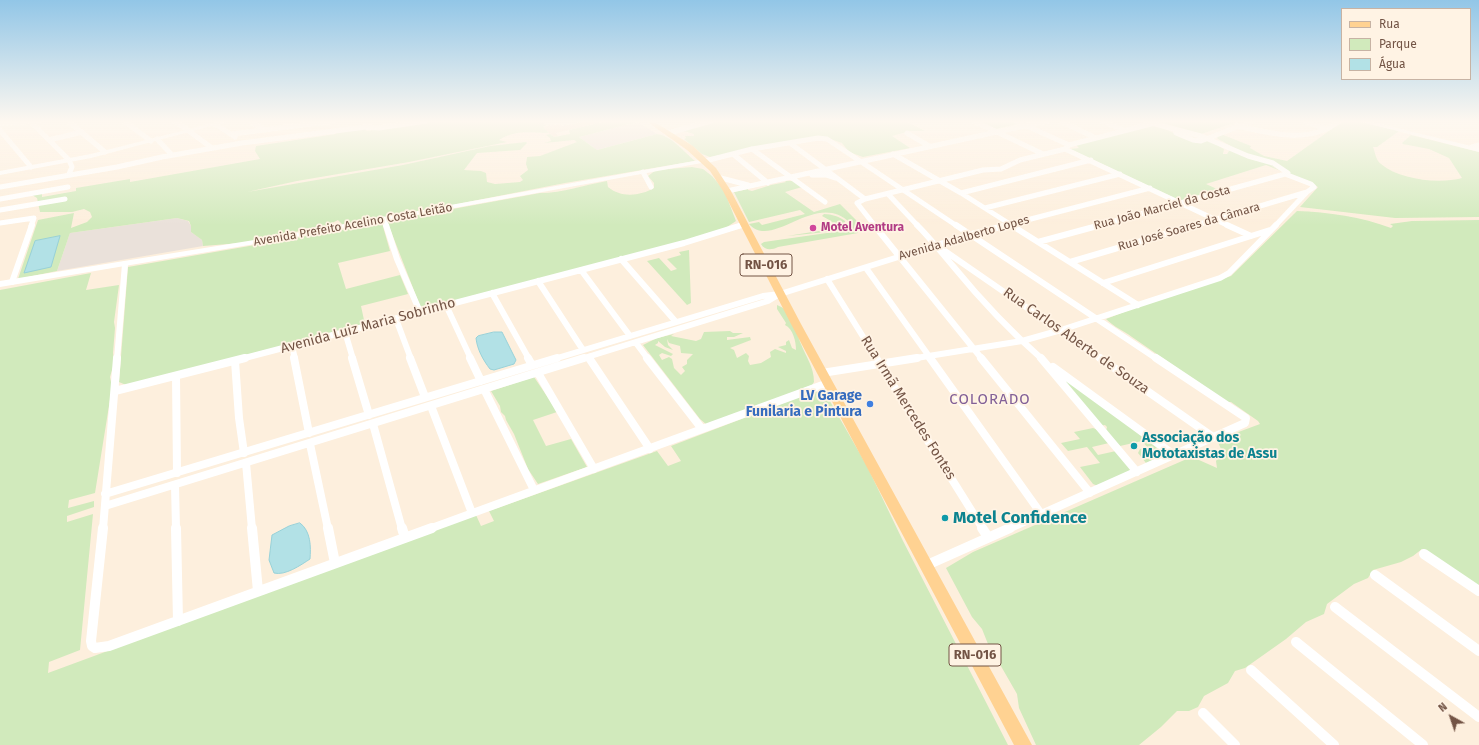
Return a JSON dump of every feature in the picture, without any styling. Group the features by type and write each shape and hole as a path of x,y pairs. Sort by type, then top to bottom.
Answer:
{"main road":[{"name":"RN-016","path":"698,156 727,191 780,294 1023,745"}],"street":[{"path":"25,156 31,167"},
{"path":"65,156 69,160 72,167 69,174"},
{"path":"0,173 88,156"},
{"path":"0,187 69,174 118,167 169,156"},
{"path":"704,161 726,156"},
{"path":"735,156 768,183"},
{"path":"761,156 825,202"},
{"path":"808,156 865,199"},
{"path":"846,164 850,158 850,156"},
{"path":"854,156 1246,418 1245,423 1042,515 927,565"},
{"path":"857,156 872,159"},
{"path":"727,191 886,156"},
{"path":"896,156 961,193 1138,305"},
{"path":"1038,156 1015,162 1001,169 984,170 865,199 857,203 1090,493"},
{"path":"1081,156 1251,236"},
{"path":"125,264 122,284 105,506 91,641 92,646 95,648 109,646 650,449 825,378 881,364 1022,341 1061,330 1220,278 1228,273 1314,187 1285,174 1288,173 1273,163 1247,156"},
{"path":"961,193 1091,160"},
{"name":"Avenida Prefeito Acelino Costa Leitão","path":"0,284 226,248 704,161"},
{"path":"643,172 651,187"},
{"path":"985,208 1120,174"},
{"name":"Rua João Marciel da Costa","path":"1038,242 1285,174"},
{"path":"802,175 826,175 838,179"},
{"path":"717,177 752,186"},
{"path":"0,199 68,187"},
{"name":"Avenida Adalberto Lopes","path":"780,294 972,234 1150,188"},
{"name":"Rua José Soares da Câmara","path":"1070,262 1308,192"},
{"path":"888,194 937,245 953,266 1022,341 1043,360 1174,455"},
{"path":"0,210 64,199"},
{"path":"0,223 34,218 12,282"},
{"path":"384,220 397,259 420,312"},
{"name":"Avenida Luiz Maria Sobrinho","path":"115,391 538,282 684,243 744,224"},
{"path":"1103,283 1270,230"},
{"name":"Rua Carlos Aberto de Souza","path":"937,245 1213,437"},
{"path":"621,259 676,322"},
{"path":"866,268 1042,515"},
{"path":"581,270 630,336"},
{"name":"Rua Irmã Mercedes Fontes","path":"827,279 988,538"},
{"path":"538,282 583,350"},
{"path":"492,293 532,365"},
{"path":"105,506 636,343 676,322 763,296 780,294"},
{"path":"106,494 561,356 630,336 657,332 768,301 780,294"},
{"path":"446,305 481,381"},
{"path":"396,319 425,397"},
{"path":"345,332 369,415"},
{"path":"636,343 702,429"},
{"path":"292,346 309,433"},
{"path":"561,356 559,360 561,366"},
{"path":"588,358 650,449"},
{"path":"235,360 239,418 244,453"},
{"path":"1043,360 1137,472"},
{"path":"538,373 594,469"},
{"path":"176,376 177,473"},
{"path":"484,389 534,490"},
{"path":"405,404 407,408 405,414"},
{"path":"431,406 472,513"},
{"path":"373,424 405,538"},
{"path":"274,454 273,449 277,443"},
{"path":"310,444 335,563"},
{"path":"246,463 258,591"},
{"path":"175,485 178,620"},
{"path":"1424,554 1479,592"},
{"path":"1375,575 1479,651"},
{"path":"1335,606 1479,717"},
{"path":"1296,642 1423,745"},
{"path":"1252,670 1334,745"},
{"path":"1203,713 1235,745"}],"shaded area":[{"path":"177,218 188,221 191,226 191,232 202,240 203,246 57,271 70,233"}],"green space":[{"path":"258,156 440,156 297,181 247,192 403,165 445,156 475,156 464,170 481,171 486,173 487,182 495,184 520,182 523,180 520,176 528,170 526,164 527,157 689,156 695,161 565,183 350,225 342,224 338,220 326,226 269,237 254,242 203,246 202,240 191,232 189,221 177,218 70,233 57,271 18,279 38,220 74,213 71,228 87,222 92,217 90,212 84,209 72,212 40,212 37,198 32,195 42,194 42,197 76,191 76,188 130,179 130,182 260,159"},
{"path":"1084,156 1246,156 1268,164 1281,171 1266,165 1206,184 1219,190 1181,201"},
{"path":"1250,156 1264,156 1287,161 1294,156 1376,156 1379,163 1398,174 1420,179 1442,181 1462,178 1449,158 1444,156 1479,156 1479,217 1395,218 1300,207 1318,187"},
{"path":"692,167 703,169 712,176 724,190 736,221 721,231 426,308 420,306 387,221 540,193 549,193 607,181 608,187 619,193 631,195 643,193 654,188 654,183 648,176 656,170"},
{"path":"785,181 793,181 802,187 785,192 814,212 840,204 864,228 857,230 858,233 771,249 764,248 761,244 764,242 841,231 848,228 850,223 837,214 823,213 809,215 783,227 770,230 759,230 749,224 759,222 762,225 805,214 800,210 749,222 734,192 748,189 752,191 786,182"},
{"path":"1297,211 1345,216 1391,228 1393,226 1390,224 1412,221 1479,220 1479,587 1422,549 1413,556 1401,562 1373,570 1368,578 1354,584 1327,604 1324,614 1306,622 1286,639 1245,668 1235,671 1228,683 1204,696 1198,707 1189,711 1177,711 1161,727 1139,745 1036,745 1019,708 1017,694 998,661 1000,653 988,644 982,629 972,617 946,568 973,552 1189,458 1199,460 1217,468 1216,461 1221,454 1221,449 1217,440 1260,424 1258,421 1106,319 1145,304 1231,276"},
{"path":"824,214 841,218 845,221 845,226 836,231 787,236 838,228 831,221 822,216"},
{"path":"382,223 390,251 338,263 346,289 400,275 408,294 361,306 364,320 370,324 126,385 119,382 128,267"},
{"path":"689,250 691,303 687,305 647,261 659,258 671,271 677,269 667,259 681,255 679,252"},
{"path":"91,273 86,290 119,285 114,322 114,363 110,377 112,387 95,493 69,500 68,508 94,501 94,507 67,516 67,522 93,514 80,650 49,662 48,673 476,515 481,526 494,521 489,511 657,451 668,466 681,461 671,446 812,392 820,391 827,396 867,466 903,541 1008,745 0,745 0,290"},
{"path":"777,305 790,316 811,367 814,382 812,385 707,425 700,419 643,345 657,338 674,334 671,336 696,341 701,339 704,332 730,331 733,333 743,333 734,337 727,337 727,340 750,337 751,340 730,348 734,350 737,358 746,353 749,356 748,361 750,365 761,363 771,357 770,352 775,349 786,353 786,351 778,347 786,345 786,342 789,340 792,348 796,350 795,339 792,332 785,325 786,323 777,309","holes":["667,339 669,343 680,346 681,353 693,354 687,360 687,364 682,367 685,371 681,375 674,368 672,359 669,357 662,360 659,355 662,353 671,356 673,354 655,345 658,341 665,347 673,350 668,345"]},
{"path":"1056,375 1077,386 1157,448 1163,456 1146,463 1138,453 1140,449 1147,447 1142,441 1120,446 1106,431 1107,427 1105,425 1100,426"},
{"path":"534,377 557,411 533,420 546,446 571,439 587,467 538,484 528,469 514,434 491,391"},
{"path":"1093,428 1098,430 1109,443 1092,447 1098,455 1116,451 1131,470 1098,486 1093,484 1080,467 1100,463 1087,447 1068,451 1061,443 1080,439 1074,432"}],"water":[{"path":"60,236 51,267 24,273 35,241"},
{"path":"494,332 502,332 516,360 514,364 494,370 490,369 483,358 476,338 478,336"},
{"path":"300,523 304,526 308,535 310,544 310,559 298,567 283,573 274,573 269,560 272,535 289,526"}],"place":[{"name":"Motel Aventura","path":"813,228"},
{"name":"LV Garage Funilaria e Pintura","path":"870,404"},
{"name":"Associação dos Mototaxistas de Assu","path":"1134,446"},
{"name":"Motel Confidence","path":"945,518"}],"district":[{"name":"COLORADO","path":"990,400"}]}
